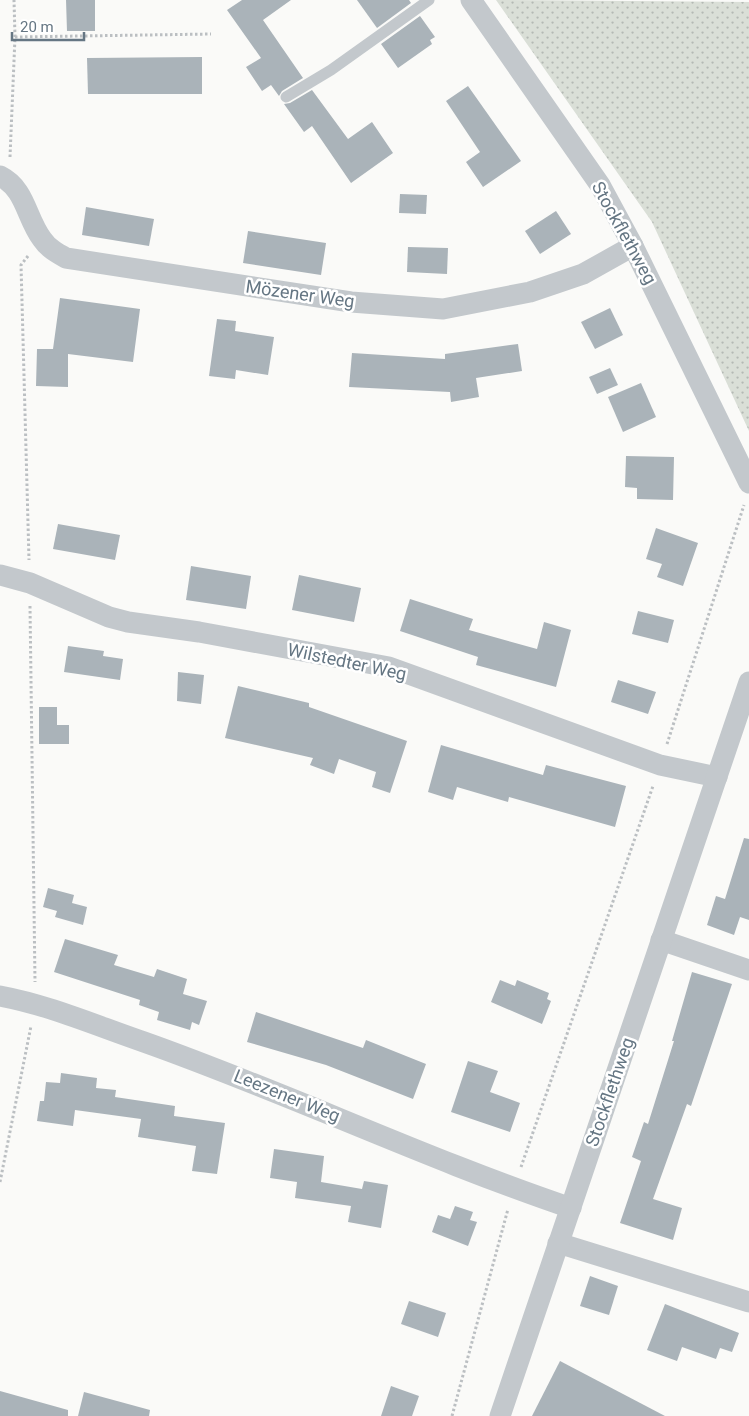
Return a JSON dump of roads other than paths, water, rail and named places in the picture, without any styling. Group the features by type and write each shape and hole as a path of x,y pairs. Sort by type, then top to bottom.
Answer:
{"street":[{"name":"Stockflethweg","path":"471,0 600,185 633,246 748,491"},
{"name":"Mözener Weg","path":"5,178 19,192 40,238 50,249 66,258 351,302 444,309 530,292 583,274 633,246"},
{"name":"Wilstedter Weg","path":"0,575 30,583 108,616 128,622 199,632 389,667 660,765 717,777"},
{"name":"Stockflethweg","path":"500,1416 749,682"},
{"path":"661,940 749,970"},
{"name":"Leezener Weg","path":"0,996 36,1004 218,1068 514,1188 570,1208"},
{"path":"558,1243 749,1302"}],"lane":[{"path":"286,97 330,70 429,0"}]}
